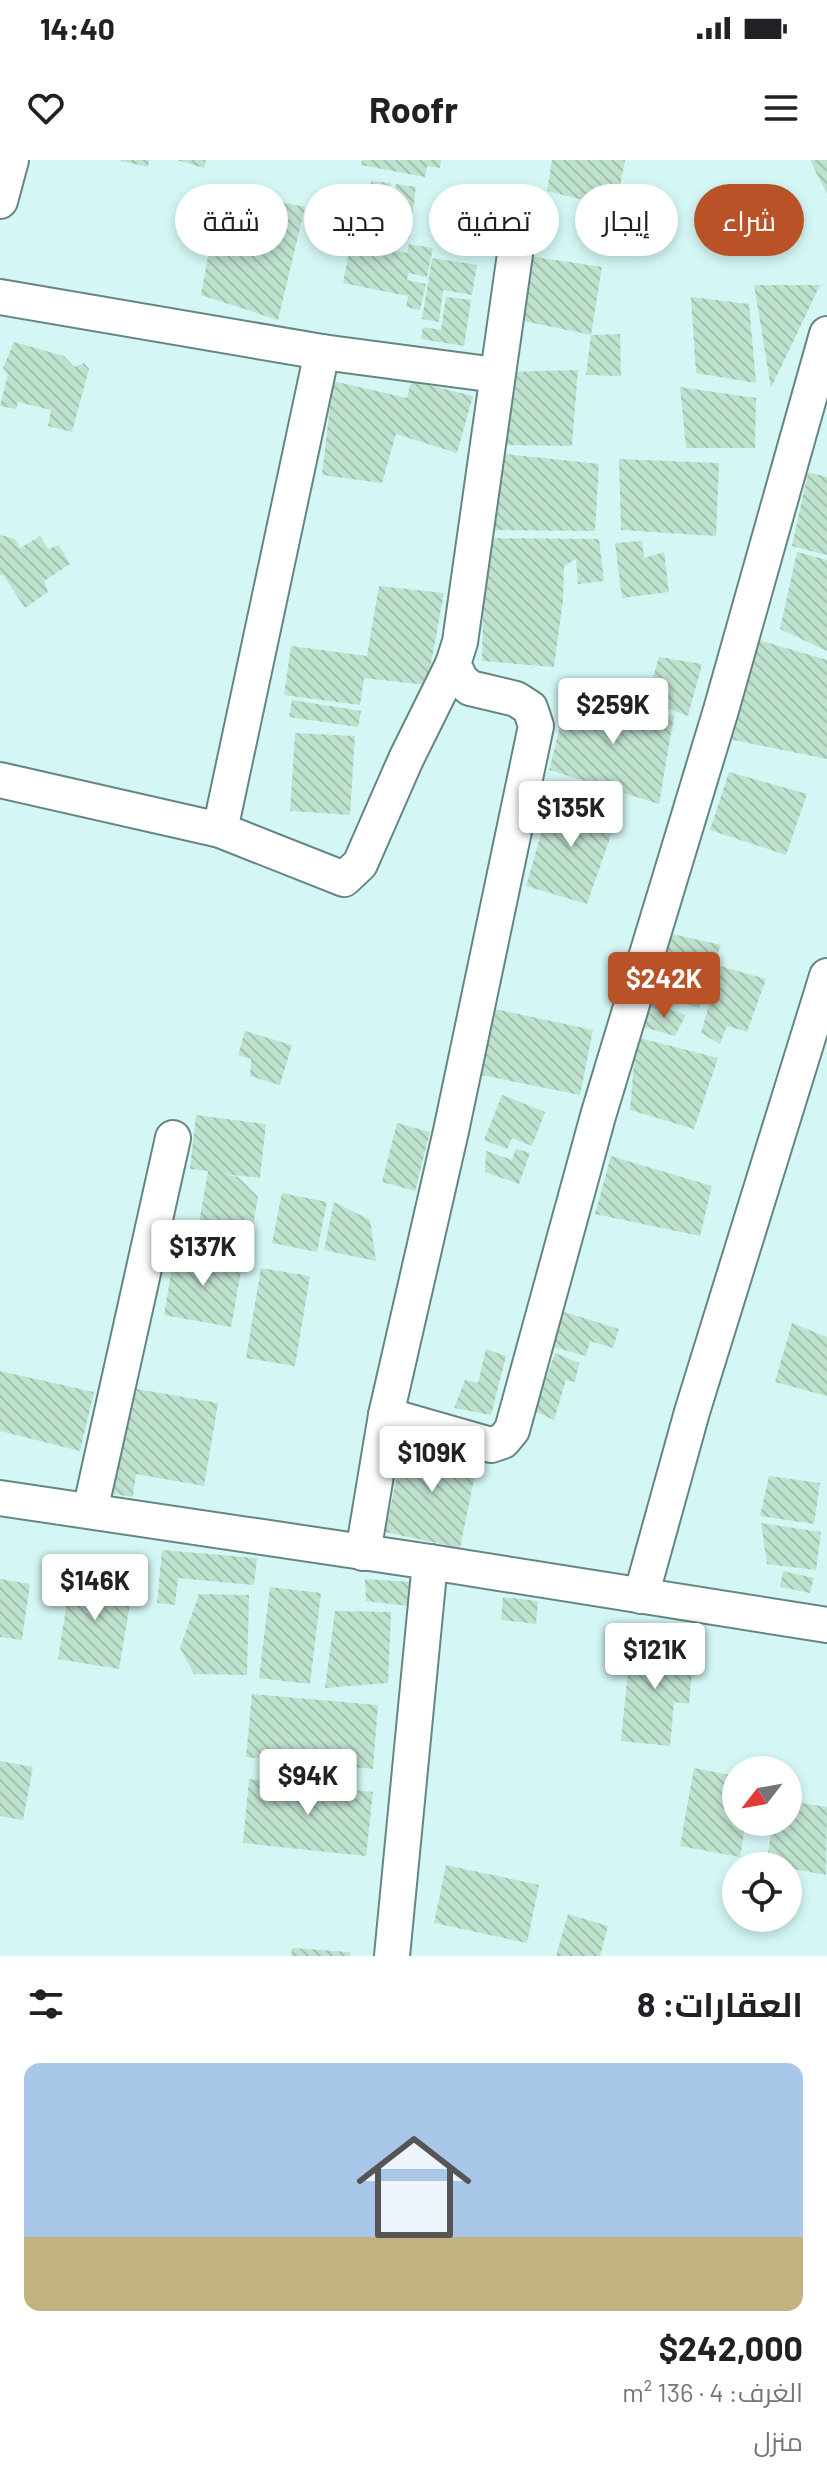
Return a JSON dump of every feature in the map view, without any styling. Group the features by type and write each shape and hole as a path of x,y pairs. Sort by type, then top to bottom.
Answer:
{"street":[{"path":"0,201 11,160"},
{"path":"0,780 220,830 344,879 354,872 453,664 460,642 515,256"},
{"path":"0,297 322,352 496,375"},
{"path":"386,1415 491,1445 503,1441 512,1430 598,1116 721,710 827,334"},
{"path":"220,830 322,352"},
{"path":"363,1553 386,1415 451,1131 536,726 530,708 516,699 470,688 461,680 453,664"},
{"path":"641,1596 692,1412 827,976"},
{"path":"90,1511 173,1138"},
{"path":"0,1498 827,1625"},
{"path":"392,1956 430,1562"}],"building":[{"path":"121,160 149,160 148,167"},
{"path":"177,160 206,160 204,168"},
{"path":"362,160 441,160 440,168 427,166 425,177 361,165"},
{"path":"552,160 625,160 620,184 575,184 575,198 559,194 559,184 548,184"},
{"path":"810,160 827,160 827,194"},
{"path":"371,181 391,183 391,184 371,184"},
{"path":"288,203 304,207 278,320 201,295 208,256 288,256"},
{"path":"413,245 429,247 431,256 427,277 409,273 407,280 426,284 420,310 406,307 408,296 343,283 348,256 413,256"},
{"path":"515,256 602,267 591,335 519,320"},
{"path":"432,258 477,265 472,295 443,290 439,322 422,319"},
{"path":"754,285 820,285 771,388"},
{"path":"446,297 471,300 464,346 421,339 423,327 441,330"},
{"path":"691,297 749,304 756,383 696,373"},
{"path":"620,334 621,376 586,375 591,335"},
{"path":"14,342 64,356 74,367 84,363 89,369 72,432 48,426 51,410 18,402 16,409 0,406 8,374 3,368"},
{"path":"578,370 572,446 507,445 505,372"},
{"path":"333,381 407,398 411,381 473,396 457,453 396,434 382,483 322,475"},
{"path":"680,387 756,398 755,448 686,448"},
{"path":"505,454 599,464 595,531 492,530"},
{"path":"619,459 719,463 716,536 621,530"},
{"path":"808,472 827,477 827,555 792,546"},
{"path":"0,535 15,539 20,548 40,536 48,549 59,545 70,564 44,581 48,592 25,608 4,576 0,575"},
{"path":"485,538 599,539 604,581 578,584 576,559 564,566 554,667 482,661"},
{"path":"642,541 644,558 664,552 669,592 622,598 615,543"},
{"path":"797,552 827,560 827,651 780,629"},
{"path":"379,586 444,593 427,685 364,678 360,705 284,695 291,646 367,656"},
{"path":"752,638 827,660 827,759 724,738"},
{"path":"659,657 702,664 688,716 646,700"},
{"path":"569,691 674,716 659,804 549,770"},
{"path":"292,700 361,711 358,727 289,717"},
{"path":"295,733 355,736 350,815 290,811"},
{"path":"729,772 807,794 786,855 710,830"},
{"path":"553,793 618,815 587,904 526,886"},
{"path":"672,934 721,945 699,1008 657,994"},
{"path":"720,966 766,979 747,1032 727,1026 720,1044 701,1033"},
{"path":"651,1003 686,1015 675,1036 643,1027"},
{"path":"495,1009 593,1030 580,1095 481,1075"},
{"path":"245,1031 292,1045 280,1085 250,1076 251,1059 238,1055"},
{"path":"636,1037 718,1058 694,1129 630,1110"},
{"path":"502,1095 545,1112 532,1146 512,1138 507,1149 484,1140"},
{"path":"196,1115 266,1124 260,1178 223,1174 238,1177 258,1197 248,1255 195,1246 208,1171 190,1169"},
{"path":"397,1123 430,1132 415,1191 382,1182"},
{"path":"516,1149 530,1153 519,1184 485,1172 486,1151 512,1160"},
{"path":"611,1156 712,1186 700,1236 595,1214"},
{"path":"282,1193 327,1202 317,1252 272,1243"},
{"path":"334,1202 370,1220 376,1261 324,1250"},
{"path":"175,1250 243,1261 231,1327 164,1315"},
{"path":"261,1268 310,1276 295,1366 246,1358"},
{"path":"561,1311 619,1329 613,1348 590,1341 586,1356 550,1346"},
{"path":"792,1323 827,1337 827,1396 775,1382"},
{"path":"486,1349 506,1356 491,1415 454,1408 465,1380 478,1383"},
{"path":"555,1353 579,1363 575,1382 566,1380 554,1420 535,1411"},
{"path":"0,1371 94,1392 80,1451 0,1431"},
{"path":"126,1387 218,1403 204,1486 136,1474 133,1497 109,1493"},
{"path":"405,1439 479,1455 460,1548 385,1532"},
{"path":"769,1476 820,1483 814,1524 760,1516"},
{"path":"761,1523 821,1532 816,1570 767,1564"},
{"path":"162,1550 257,1558 254,1585 178,1578 175,1605 157,1603"},
{"path":"783,1571 814,1578 810,1593 780,1587"},
{"path":"71,1575 133,1585 119,1669 58,1659"},
{"path":"0,1579 30,1584 22,1640 0,1637"},
{"path":"365,1579 410,1582 409,1606 366,1601"},
{"path":"270,1587 321,1593 310,1684 259,1678"},
{"path":"199,1594 249,1595 247,1675 194,1674 180,1648"},
{"path":"503,1597 538,1601 536,1624 501,1620"},
{"path":"335,1611 391,1612 388,1683 325,1688"},
{"path":"631,1641 694,1647 689,1704 674,1702 670,1746 621,1741"},
{"path":"252,1694 378,1705 373,1769 246,1757"},
{"path":"0,1761 33,1767 23,1820 0,1816"},
{"path":"694,1768 722,1773 722,1836 744,1836 741,1852 722,1854 680,1846"},
{"path":"249,1779 373,1792 366,1856 243,1843"},
{"path":"802,1803 827,1807 826,1875 802,1871 802,1852 768,1852 771,1836 802,1836"},
{"path":"446,1865 539,1885 527,1943 434,1923"},
{"path":"568,1914 608,1926 600,1956 556,1956"},
{"path":"292,1948 350,1952 350,1956 291,1956"}]}
